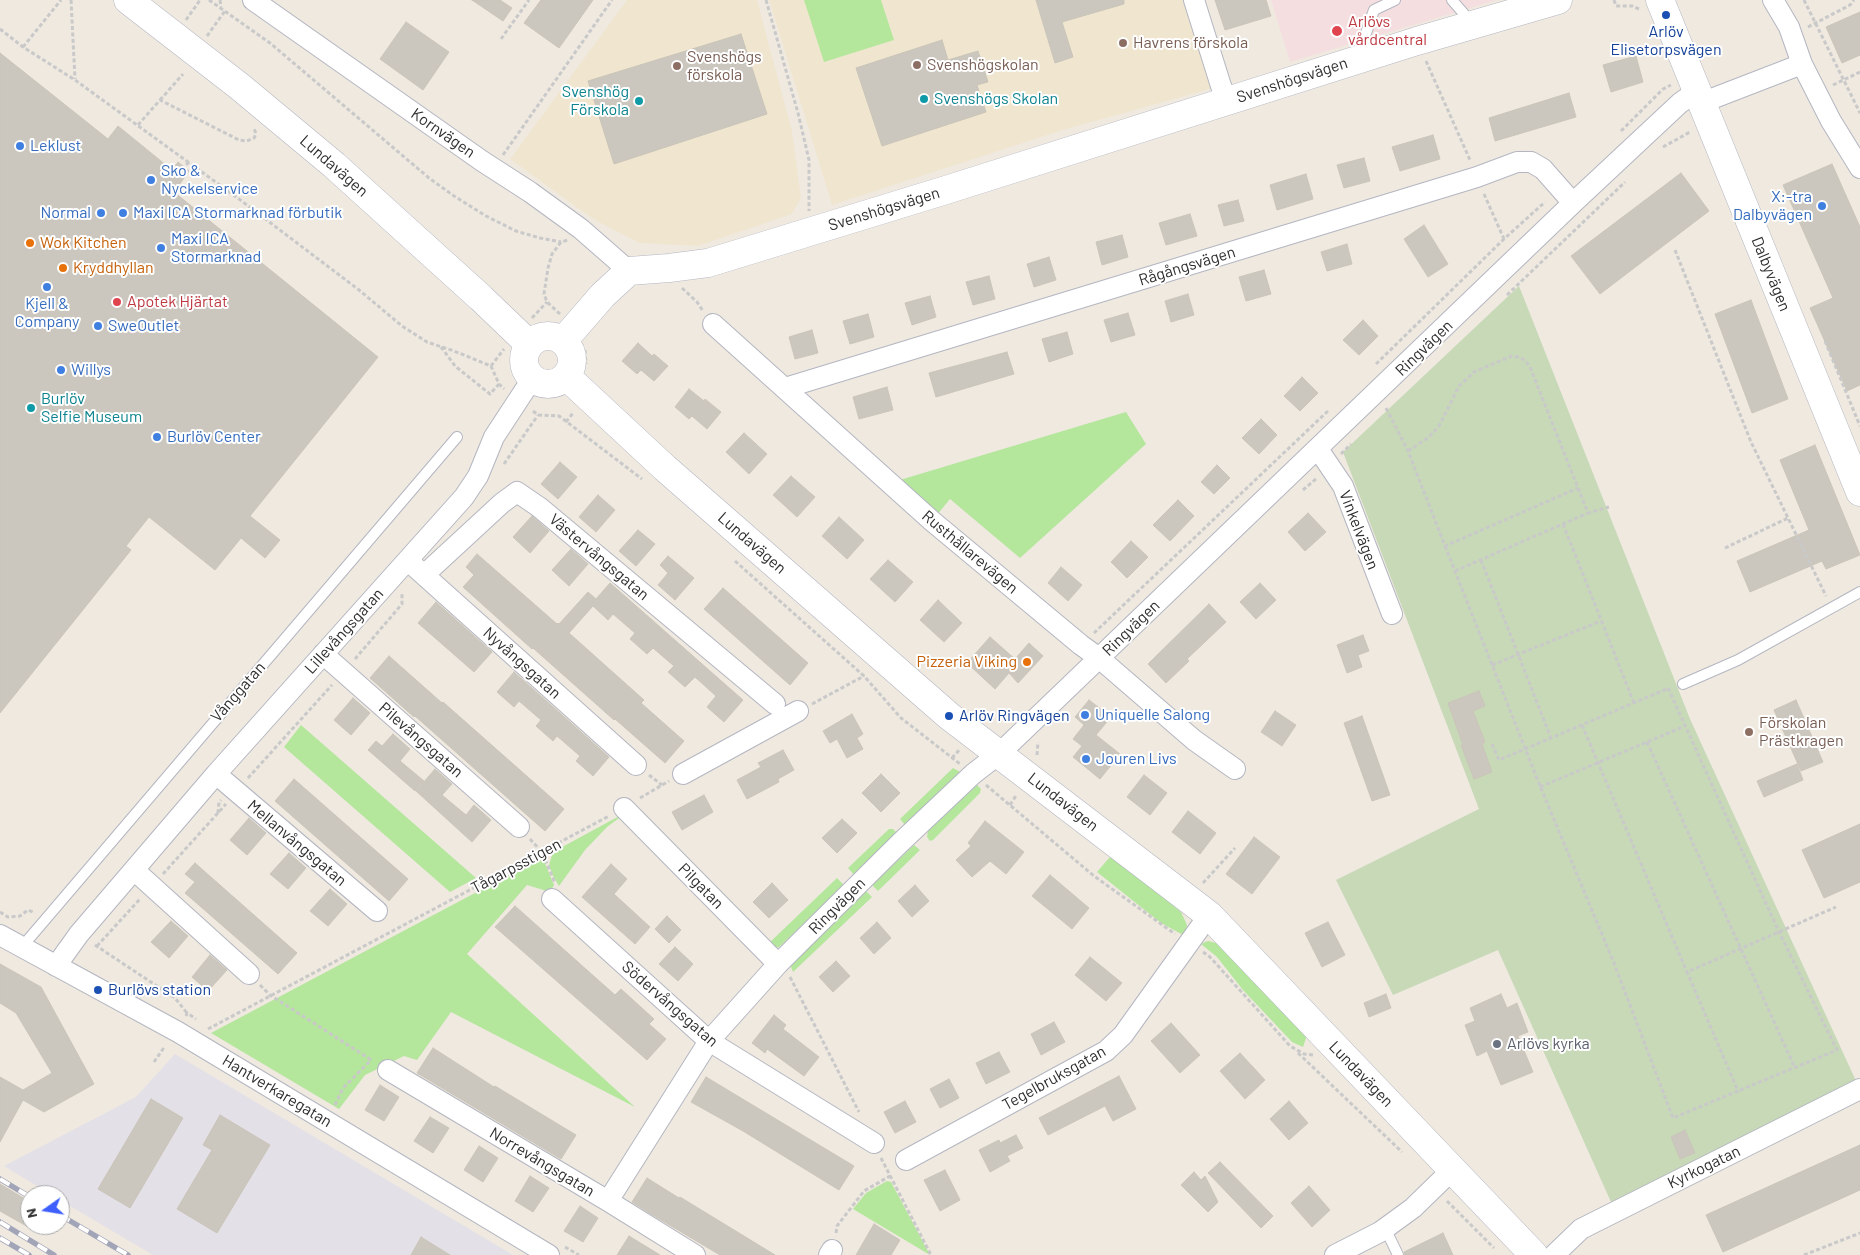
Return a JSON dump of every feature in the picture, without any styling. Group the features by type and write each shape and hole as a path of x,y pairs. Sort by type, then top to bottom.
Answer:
{"main road":[{"name":"Lundavägen","path":"128,0 239,86 334,165 530,344"},
{"name":"Svenshögsvägen","path":"629,271 708,263 1417,41 1558,0"},
{"name":"Dalbyvägen","path":"1660,0 1860,492"},
{"path":"563,341 603,295 629,271"},
{"path":"546,336 552,336 563,341 572,358 566,376 560,381 525,389 523,358 530,344 534,340 546,336"},
{"name":"Lundavägen","path":"566,376 665,468 949,716 1000,753 1199,907 1443,1179 1534,1255"}],"street":[{"name":"Kornvägen","path":"253,0 530,192 581,229 629,271"},
{"name":"Svenshögsvägen","path":"1194,0 1221,86 1228,101"},
{"path":"1773,0 1792,36 1802,64 1830,121 1860,168"},
{"name":"Ringvägen","path":"608,1200 709,1041 778,964 900,843 974,774 1000,753 1680,103 1802,64"},
{"name":"Rågångsvägen","path":"785,388 1477,177 1518,162 1531,162 1543,169 1573,204"},
{"name":"Rusthållarevägen","path":"712,324 932,521 1081,645 1100,658 1194,740 1235,769"},
{"name":"Lillevångsgatan","path":"56,966 79,934 216,774 464,497 478,476 494,438 525,389"},
{"name":"Vinkelvägen","path":"1318,449 1343,486 1392,614"},
{"name":"Västervångsgatan","path":"424,575 502,502 517,492 546,513 775,704"},
{"name":"Nyvångsgatan","path":"408,560 636,765"},
{"name":"Pilevångsgatan","path":"323,654 519,827"},
{"path":"683,774 798,711"},
{"name":"Mellanvångsgatan","path":"216,774 378,911"},
{"name":"Pilgatan","path":"624,808 778,964"},
{"path":"134,870 249,974"},
{"name":"Södervångsgatan","path":"552,899 709,1041 874,1144"},
{"name":"Tegelbruksgatan","path":"906,1160 1106,1051 1123,1035 1190,942 1199,907"},
{"name":"Hantverkaregatan","path":"0,935 178,1032 550,1255"},
{"name":"Norrevångsgatan","path":"380,1065 608,1200 695,1255"},
{"name":"Kyrkogatan","path":"1554,1255 1581,1230 1860,1089"},
{"path":"1335,1255 1385,1228 1413,1208 1443,1179"}],"lane":[{"path":"1367,57 1365,36 1374,10 1396,0"},
{"path":"1452,0 1473,25"},
{"name":"Vånggatan","path":"21,948 457,437"},
{"path":"1683,684 1738,660 1860,592"},
{"path":"1385,1228 1398,1255"}],"path":[{"path":"23,47 61,0"},
{"path":"71,0 75,80"},
{"path":"186,20 200,0"},
{"path":"210,0 270,43 429,178 454,196 486,216 516,231 561,242 572,239"},
{"path":"220,0 221,8"},
{"path":"501,39 529,0"},
{"path":"494,168 612,0"},
{"path":"766,0 798,113 809,160 809,232"},
{"path":"1804,0 1860,112"},
{"path":"1792,36 1850,6 1854,0"},
{"path":"207,36 225,11"},
{"path":"0,29 189,162 359,290 402,326 427,342 491,366 499,384"},
{"path":"1375,365 1504,239 1417,41"},
{"path":"1818,95 1842,79 1860,72"},
{"path":"138,126 183,74"},
{"path":"160,100 239,140 247,141 254,138 256,134 253,125"},
{"path":"178,174 189,162"},
{"path":"547,302 544,294 548,268 552,254 561,242"},
{"path":"1675,250 1751,442 1832,608"},
{"path":"679,286 697,302 712,324"},
{"path":"441,346 455,366 490,394 499,384"},
{"path":"1408,451 1429,437 1439,426 1460,386 1474,372 1512,356 1518,357 1525,360 1530,366 1588,513"},
{"path":"499,384 525,389 538,415 559,416 645,482"},
{"path":"1081,645 1335,404"},
{"path":"1386,408 1408,451 1454,571 1526,749 1540,787 1614,963 1673,1118 1836,1050 1779,932 1668,688 1634,703 1526,749 1499,760 1492,744"},
{"path":"1445,546 1578,488"},
{"path":"1454,571 1588,513 1609,507"},
{"path":"1725,548 1788,518"},
{"path":"1563,524 1634,703"},
{"path":"733,559 864,676 901,718 974,774 1094,876 1171,932 1190,942 1210,957 1272,1027 1408,1157"},
{"path":"1481,560 1551,738"},
{"path":"1492,666 1601,621"},
{"path":"798,711 864,676"},
{"path":"1582,725 1738,1091"},
{"path":"1540,787 1599,764 1685,726"},
{"path":"1647,742 1795,1068"},
{"name":"Tågarpsstigen","path":"187,1013 209,1030 270,995 624,808 683,774"},
{"path":"519,827 542,852 558,888 552,899"},
{"path":"1199,907 1235,848"},
{"path":"1688,972 1836,907"},
{"path":"0,912 8,917 20,916 28,910 45,918"},
{"path":"79,934 175,998 187,1013 178,1032"},
{"path":"778,964 793,980 931,1255"},
{"path":"270,995 380,1065 343,1088 328,1122"},
{"path":"1295,1050 1304,1054 1320,1056"},
{"path":"831,1253 838,1226 864,1190 890,1176"},
{"path":"1443,1179 1495,1248"},
{"path":"1804,1255 1860,1233"}],"shaded area":[{"name":"Svenshögs förskola","path":"627,0 757,0 792,131 801,198 792,214 698,246 639,243 593,219 510,159"},
{"name":"Svenshögskolan","path":"769,0 1194,0 1221,86 1063,130 832,205"},
{"name":"Arlövs vårdcentral","path":"1271,0 1497,0 1290,62"},
{"path":"175,1054 513,1255 153,1255 70,1206 70,1185 35,1185 4,1166 136,1097"}],"green space":[{"path":"804,0 881,0 894,40 824,62"},
{"path":"1519,286 1690,719 1856,1081 1611,1202 1498,950 1393,995 1336,880 1479,809 1343,452"},
{"path":"1126,412 1146,444 1020,558 950,499 932,521 890,483"},
{"path":"301,725 476,878 450,892 284,747"},
{"path":"953,768 962,773 905,825 900,819"},
{"path":"977,785 981,789 980,793 930,841 927,837 928,831"},
{"path":"623,814 624,817 619,818 607,827 585,850 559,886 549,865 553,852"},
{"path":"889,829 893,829 898,834 855,876 848,868"},
{"path":"914,845 920,850 878,891 872,885"},
{"path":"1113,857 1181,912 1187,925 1185,936 1161,923 1097,872 1109,858"},
{"path":"541,858 554,885 550,892 527,885 467,954 635,1107 451,1012 417,1060 404,1056 365,1075 339,1109 211,1033"},
{"path":"837,878 844,885 779,947 772,948 767,945"},
{"path":"866,891 872,897 793,972 790,964"},
{"path":"1208,941 1216,943 1307,1035 1303,1047 1292,1042 1243,990 1217,957 1201,944"},
{"path":"887,1181 891,1182 930,1255 853,1209 866,1193"}],"building":[{"path":"472,0 500,0 512,8 503,21"},
{"path":"541,0 593,0 559,48 524,23"},
{"path":"1036,0 1124,0 1124,4 1062,22 1073,57 1055,63"},
{"path":"1215,0 1266,0 1271,16 1225,30"},
{"path":"1860,12 1860,55 1842,63 1826,27"},
{"path":"406,22 449,52 423,90 380,59"},
{"name":"Svenshög Förskola","path":"741,34 767,114 614,164 588,81"},
{"name":"Svenshögs Skolan","path":"942,40 948,60 978,51 988,82 977,85 986,112 882,146 856,68"},
{"name":"Burlöv Center","path":"0,53 108,139 118,126 172,170 178,162 189,171 174,192 378,357 250,516 280,540 265,558 241,538 215,570 149,517 126,546 131,550 0,713"},
{"path":"1636,56 1643,82 1611,92 1603,65"},
{"path":"1569,93 1576,117 1495,141 1489,118"},
{"path":"1433,135 1440,159 1400,171 1392,147"},
{"path":"1364,158 1370,181 1344,188 1337,165"},
{"path":"1832,164 1860,227 1860,385 1847,391 1810,308 1833,298 1783,185"},
{"path":"1681,173 1709,211 1600,294 1571,256"},
{"path":"1306,174 1313,199 1277,210 1270,185"},
{"path":"1238,200 1244,221 1224,226 1218,205"},
{"path":"1190,214 1197,236 1166,245 1159,223"},
{"path":"1424,225 1448,264 1428,277 1404,239"},
{"path":"1122,235 1128,257 1102,265 1096,242"},
{"path":"1347,244 1352,264 1327,271 1321,252"},
{"path":"1049,257 1056,280 1034,287 1027,264"},
{"path":"1264,270 1271,294 1246,301 1239,277"},
{"path":"989,276 995,299 973,305 966,282"},
{"path":"1188,294 1194,315 1171,322 1165,301"},
{"path":"930,296 936,317 912,325 905,303"},
{"path":"1751,300 1788,399 1752,413 1715,314"},
{"path":"1128,313 1135,335 1111,342 1104,320"},
{"path":"868,314 874,337 850,344 843,321"},
{"path":"1363,320 1378,336 1359,355 1343,340"},
{"path":"812,330 818,353 795,359 789,337"},
{"path":"1067,332 1073,354 1049,362 1042,339"},
{"path":"638,343 652,356 654,354 668,366 654,381 641,370 637,374 622,361"},
{"path":"1007,352 1014,374 936,397 929,373"},
{"path":"1302,377 1318,393 1300,411 1284,396"},
{"path":"887,387 893,410 859,419 853,397"},
{"path":"689,389 721,412 707,429 692,416 689,419 675,407"},
{"path":"1261,419 1277,435 1259,454 1242,438"},
{"path":"744,433 767,454 749,474 726,452"},
{"path":"1815,445 1860,555 1826,569 1822,561 1750,592 1737,561 1809,530 1780,460"},
{"path":"560,462 577,477 558,499 541,484"},
{"path":"1217,465 1230,478 1214,494 1201,482"},
{"path":"791,476 815,497 797,517 773,495"},
{"path":"598,495 615,510 596,532 579,517"},
{"path":"1178,500 1194,516 1170,541 1153,525"},
{"path":"1308,513 1326,532 1305,551 1288,532"},
{"path":"532,516 549,531 530,553 513,537"},
{"path":"839,517 864,540 847,559 822,536"},
{"path":"638,530 655,544 636,566 619,551"},
{"path":"1131,541 1148,557 1127,578 1111,562"},
{"path":"571,549 588,564 569,586 552,570"},
{"path":"477,554 557,624 588,592 596,599 610,583 743,700 724,722 707,707 716,696 695,677 685,687 668,672 674,666 653,648 647,654 630,639 635,633 613,614 608,620 593,606 569,633 644,700 641,703 684,741 665,763 463,587 474,575 466,567"},
{"path":"668,556 694,578 675,600 658,585 668,573 660,565"},
{"path":"888,560 913,582 895,602 870,579"},
{"path":"1061,567 1082,585 1068,601 1048,583"},
{"path":"1260,583 1276,600 1256,619 1240,602"},
{"path":"723,588 808,663 790,685 704,609"},
{"path":"938,600 962,623 944,642 920,620"},
{"path":"436,602 492,652 474,672 418,623"},
{"path":"1209,604 1226,622 1187,659 1189,661 1166,683 1148,664"},
{"path":"1363,635 1369,651 1358,655 1362,667 1347,673 1337,645"},
{"path":"990,637 1015,659 1029,643 1043,656 1018,683 1009,673 995,689 967,663"},
{"path":"389,656 564,809 545,831 370,678"},
{"path":"514,672 609,757 593,776 576,761 580,756 557,736 553,741 536,726 541,720 519,701 514,707 497,692"},
{"path":"1479,691 1485,706 1473,711 1485,742 1482,744 1492,772 1474,779 1448,703"},
{"path":"353,698 370,713 351,735 334,720"},
{"path":"1089,700 1111,717 1096,735 1120,754 1100,779 1073,757 1082,746 1073,739 1084,725 1075,717"},
{"path":"1796,700 1823,762 1801,771 1774,710"},
{"path":"1275,711 1296,725 1282,746 1261,732"},
{"path":"852,714 863,734 857,738 863,749 847,758 837,739 830,743 823,731"},
{"path":"1362,716 1390,795 1372,801 1344,723"},
{"path":"393,734 410,749 400,761 424,781 415,791 368,750 376,741 382,746"},
{"path":"783,750 794,770 778,779 779,782 747,799 737,780 761,767 758,763"},
{"path":"1797,764 1803,780 1764,797 1757,781"},
{"path":"435,769 452,784 442,795 466,815 474,805 491,820 472,842 416,791"},
{"path":"881,774 900,793 881,812 862,793"},
{"path":"1144,775 1167,793 1150,815 1127,797"},
{"path":"294,779 408,879 389,901 275,801"},
{"path":"704,795 713,812 682,830 672,812"},
{"path":"1188,811 1216,833 1200,854 1172,832"},
{"path":"249,818 266,833 247,855 230,840"},
{"path":"842,819 857,833 837,853 822,838"},
{"path":"985,821 1024,852 1006,874 990,861 972,877 956,860 971,846 968,843"},
{"path":"1860,824 1860,882 1824,898 1802,850"},
{"path":"1254,837 1280,857 1252,894 1226,874"},
{"path":"289,853 306,868 288,889 270,874"},
{"path":"195,863 297,953 278,974 185,893 195,882 185,874"},
{"path":"611,864 627,879 614,894 650,927 635,944 582,897"},
{"path":"1050,875 1089,908 1072,929 1032,896"},
{"path":"772,883 788,900 769,918 753,902"},
{"path":"915,885 929,901 912,917 898,901"},
{"path":"330,889 347,904 328,926 310,911"},
{"path":"515,906 615,995 621,989 654,1019 649,1024 666,1039 647,1060 495,927"},
{"path":"667,916 681,930 669,943 655,929"},
{"path":"171,921 188,936 169,958 151,942"},
{"path":"877,922 891,938 874,954 860,938"},
{"path":"1328,922 1345,955 1322,967 1305,933"},
{"path":"675,947 693,964 678,981 659,964"},
{"path":"210,955 227,970 208,991 192,977"},
{"path":"1090,957 1122,983 1106,1001 1075,975"},
{"path":"836,961 850,976 833,992 819,977"},
{"path":"0,964 41,987 94,1084 44,1112 23,1100 0,1142 0,1077 23,1090 52,1073 16,1013 0,1003"},
{"path":"1386,994 1391,1008 1369,1017 1364,1003"},
{"name":"Arlövs kyrka","path":"1501,994 1507,1008 1517,1003 1528,1032 1518,1036 1533,1072 1501,1085 1487,1051 1477,1056 1465,1025 1475,1021 1470,1008"},
{"path":"774,1015 786,1025 783,1029 819,1057 804,1076 767,1049 765,1053 752,1043"},
{"path":"1054,1022 1065,1042 1041,1055 1031,1034"},
{"path":"1171,1023 1200,1055 1180,1073 1151,1041"},
{"path":"433,1048 494,1087 576,1135 561,1159 417,1073"},
{"path":"999,1052 1010,1072 986,1084 976,1063"},
{"path":"1240,1053 1265,1080 1245,1099 1220,1071"},
{"path":"1119,1076 1136,1109 1113,1121 1105,1106 1048,1135 1039,1118"},
{"path":"706,1077 854,1166 839,1190 743,1131 691,1102"},
{"path":"949,1079 959,1098 940,1108 930,1089"},
{"path":"380,1085 399,1097 384,1121 365,1110"},
{"path":"151,1099 183,1118 130,1208 98,1189"},
{"path":"905,1101 916,1122 895,1133 884,1112"},
{"path":"1289,1101 1308,1123 1289,1140 1270,1119"},
{"path":"220,1115 270,1145 217,1233 177,1209 212,1150 203,1145"},
{"path":"430,1117 449,1128 433,1153 414,1141"},
{"path":"1685,1130 1695,1153 1680,1159 1671,1137"},
{"path":"1016,1135 1023,1148 1007,1156 1010,1161 990,1172 979,1150 999,1140 1000,1143"},
{"path":"1860,1145 1860,1190 1723,1252 1706,1215"},
{"path":"479,1146 498,1158 483,1182 464,1170"},
{"path":"1220,1162 1273,1216 1261,1228 1208,1173"},
{"path":"945,1170 960,1200 940,1211 924,1180"},
{"path":"1194,1172 1201,1180 1205,1176 1218,1202 1208,1212 1181,1185"},
{"path":"530,1176 549,1188 533,1212 515,1201"},
{"path":"647,1178 775,1255 720,1255 651,1214 632,1202"},
{"path":"0,1184 20,1196 20,1222 0,1211"},
{"path":"1309,1186 1330,1210 1312,1227 1291,1203"},
{"path":"580,1206 598,1218 583,1242 564,1231"},
{"path":"874,1224 900,1240 891,1255 856,1255"},
{"path":"1443,1233 1453,1255 1405,1255 1404,1252"},
{"path":"629,1236 660,1255 617,1255"},
{"path":"421,1237 450,1255 411,1255"}],"railway":[{"path":"0,1179 20,1191"},
{"path":"70,1221 128,1255"},
{"path":"0,1222 54,1255"},
{"path":"0,1238 29,1255"}],"place":[{"name":"Arlöv Elisetorpsvägen","path":"1666,15"},
{"name":"Arlövs vårdcentral","path":"1337,31"},
{"name":"Havrens förskola","path":"1123,43"},
{"name":"Svenshögskolan","path":"917,65"},
{"name":"Svenshögs förskola","path":"677,66"},
{"name":"Svenshögs Skolan","path":"924,99"},
{"name":"Svenshög Förskola","path":"639,101"},
{"name":"Leklust","path":"20,146"},
{"name":"Sko & Nyckelservice","path":"151,180"},
{"name":"X:-tra Dalbyvägen","path":"1822,206"},
{"name":"Normal","path":"101,213"},
{"name":"Maxi ICA Stormarknad förbutik","path":"123,213"},
{"name":"Wok Kitchen","path":"30,243"},
{"name":"Maxi ICA Stormarknad","path":"161,248"},
{"name":"Kryddhyllan","path":"63,268"},
{"name":"Kjell & Company","path":"47,287"},
{"name":"Apotek Hjärtat","path":"117,302"},
{"name":"SweOutlet","path":"98,326"},
{"name":"Willys","path":"61,370"},
{"name":"Burlöv Selfie Museum","path":"31,408"},
{"name":"Burlöv Center","path":"157,437"},
{"name":"Pizzeria Viking","path":"1027,662"},
{"name":"Uniquelle Salong","path":"1085,715"},
{"name":"Arlöv Ringvägen","path":"949,716"},
{"name":"Förskolan Prästkragen","path":"1749,732"},
{"name":"Jouren Livs","path":"1086,759"},
{"name":"Burlövs station","path":"98,990"},
{"name":"Arlövs kyrka","path":"1497,1044"}]}
